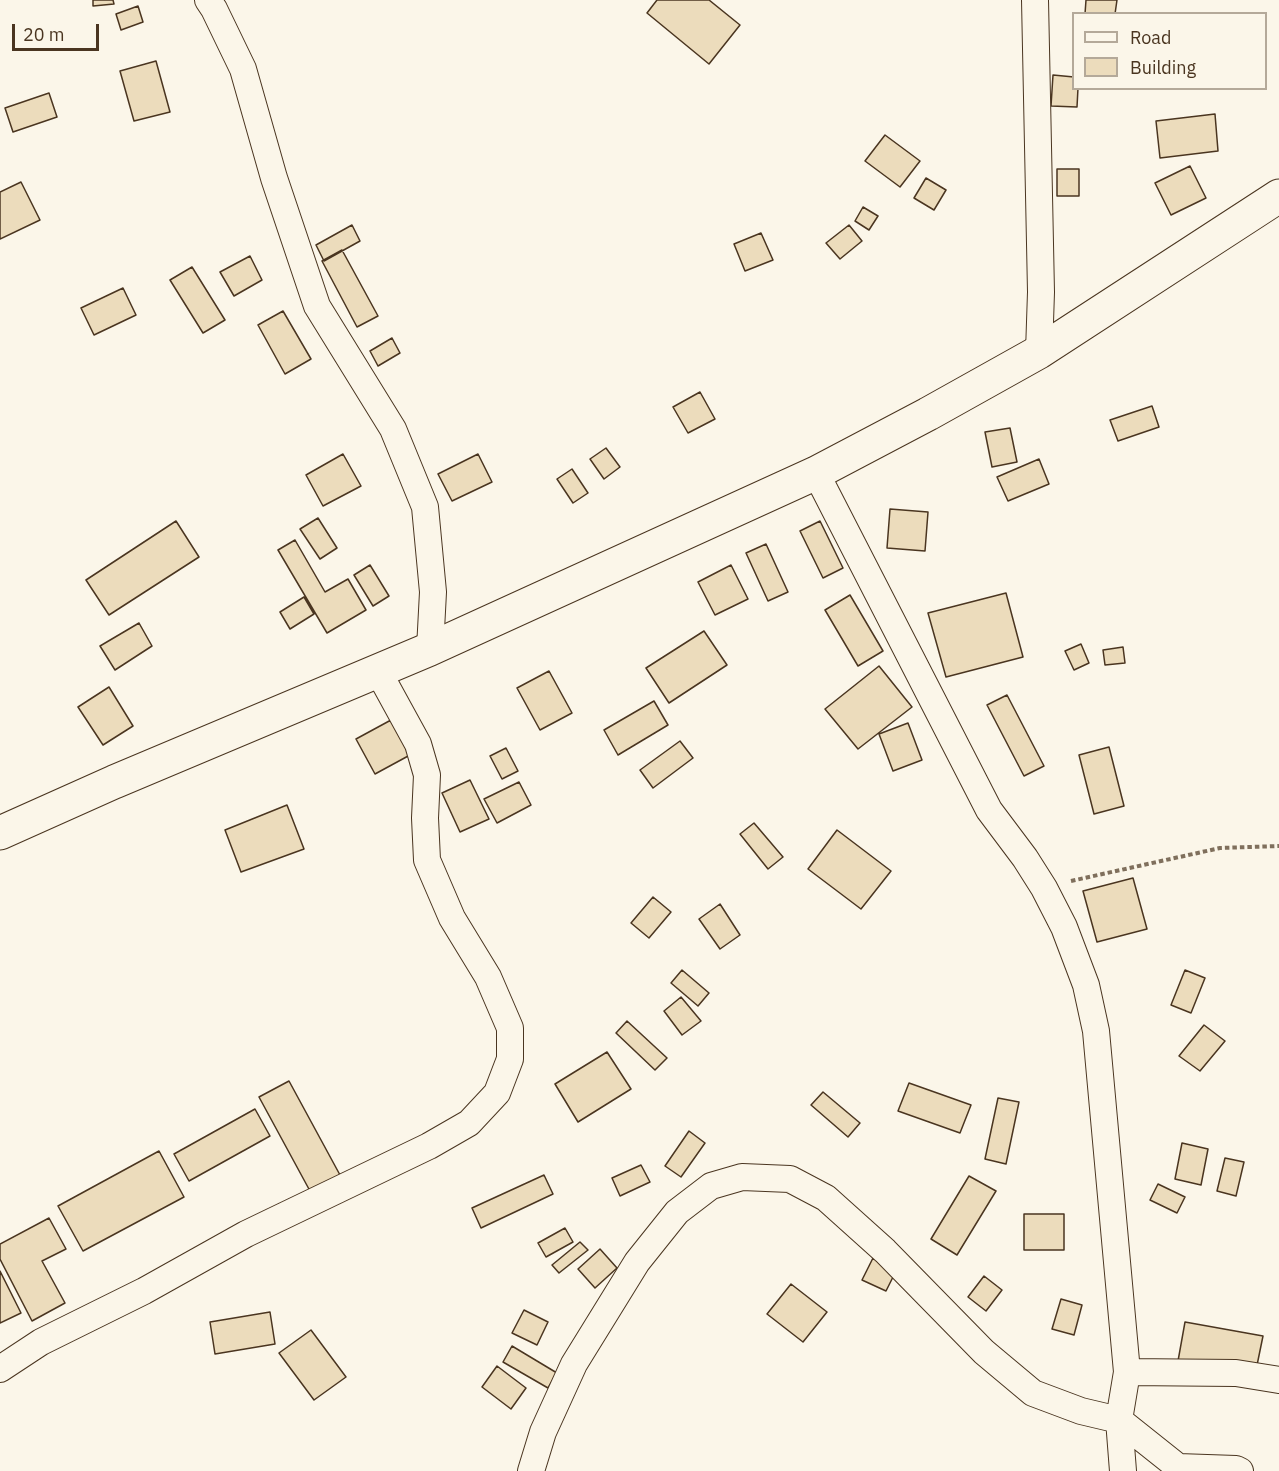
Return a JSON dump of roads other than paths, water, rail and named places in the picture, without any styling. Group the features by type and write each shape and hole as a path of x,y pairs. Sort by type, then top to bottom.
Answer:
{"street":[{"path":"208,0 243,69 274,178 317,306 393,429 425,507 434,592 430,649"},
{"path":"1035,0 1041,292 1039,352"},
{"path":"0,833 114,782 430,649 816,472 928,414 1039,352 1279,196"},
{"path":"816,472 989,810 1044,888 1064,927 1086,985 1096,1031 1127,1372 1119,1420 1123,1471"},
{"path":"0,1369 40,1342 144,1292 246,1234 429,1146 469,1124 497,1093 510,1059 510,1028 488,977 452,918 427,860 425,818 427,775 418,744 378,671"},
{"path":"531,1471 543,1432 574,1365 637,1262 677,1212 711,1186 742,1177 790,1179 826,1198 892,1259 984,1352 1033,1393 1081,1411 1119,1420 1178,1467 1236,1468 1240,1471"},
{"path":"1127,1372 1236,1373 1279,1380"}]}
